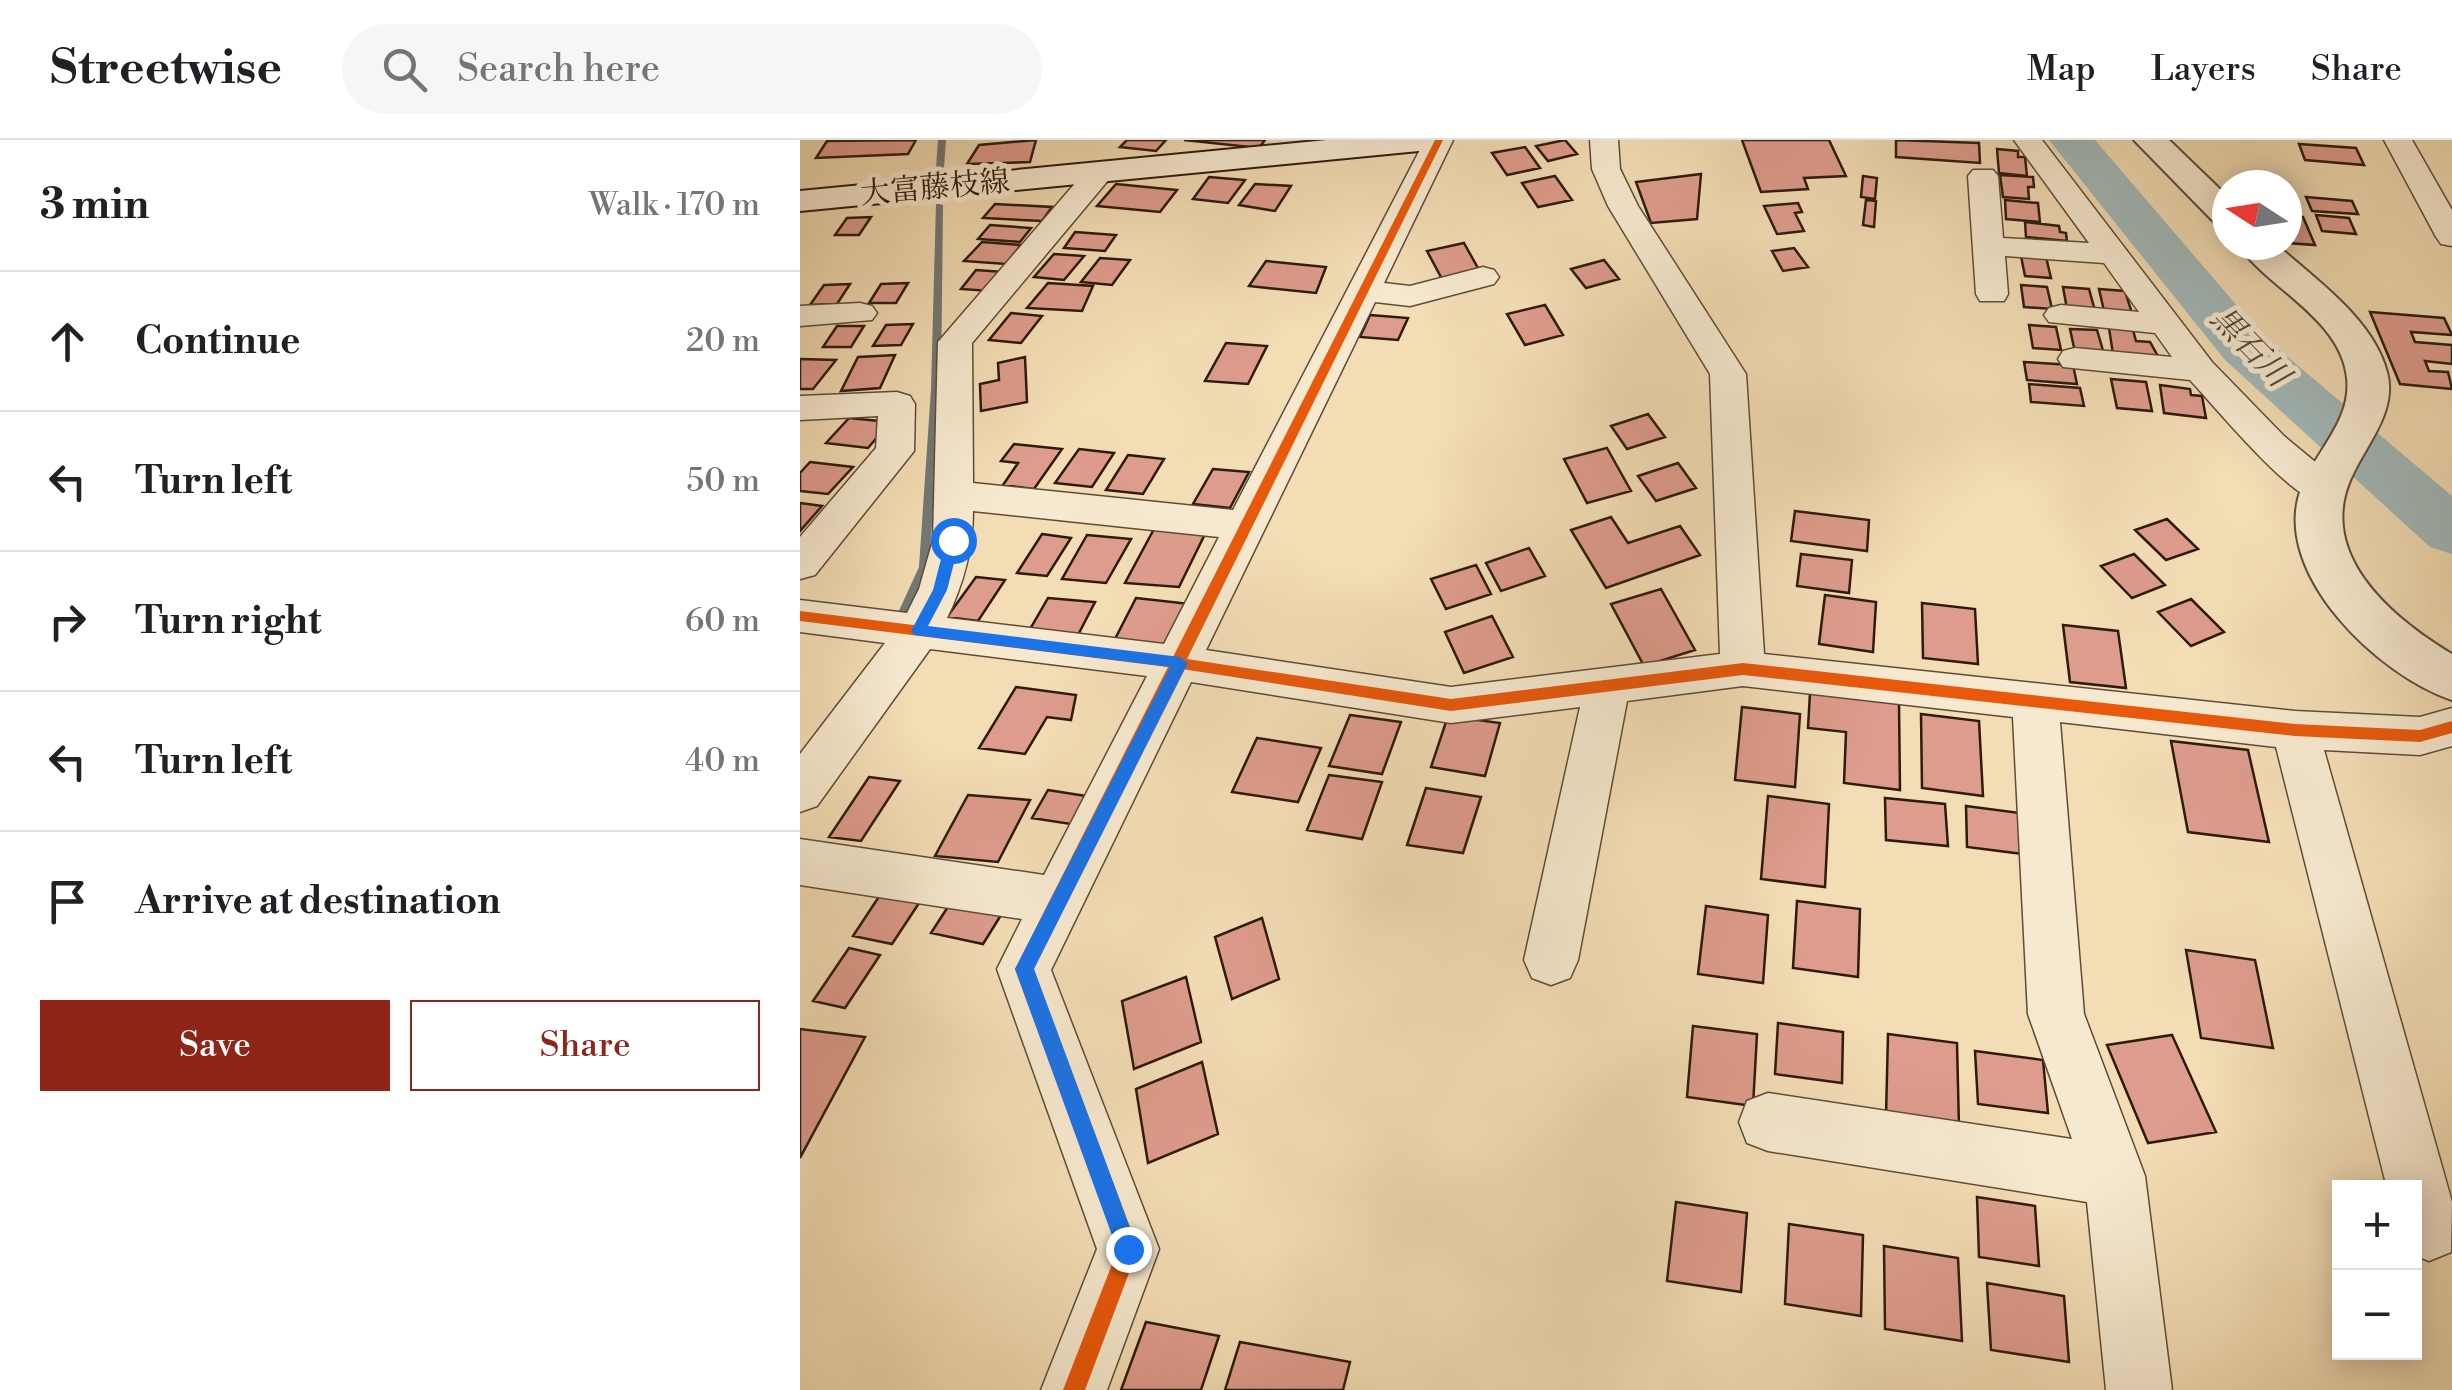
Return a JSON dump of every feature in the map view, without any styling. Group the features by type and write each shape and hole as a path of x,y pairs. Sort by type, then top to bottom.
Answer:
{"street":[{"name":"大富藤枝線","path":"800,201 1100,162 1429,140"},
{"path":"1074,1390 1128,1249 1024,969 1439,140"},
{"path":"1604,140 1606,170 1623,206 1728,374 1742,669"},
{"path":"2028,140 2200,370 2271,445 2323,489"},
{"path":"2150,140 2212,201"},
{"path":"2398,140 2452,237"},
{"path":"800,791 903,629 940,590 953,540 955,342 1100,162"},
{"path":"1983,176 1992,294"},
{"path":"1989,246 2112,254"},
{"path":"2271,260 2337,324 2362,357 2369,398 2359,430 2323,489 2317,515 2341,587 2374,626 2452,680"},
{"path":"1364,291 1410,296 1483,277"},
{"path":"800,316 860,313"},
{"path":"2061,316 2163,324"},
{"path":"2076,359 2200,370"},
{"path":"800,408 898,404 895,451 800,564"},
{"path":"954,495 1248,526"},
{"path":"800,616 1180,663 1451,705 1742,669 2295,730 2420,736 2452,727"},
{"path":"1551,960 1607,686"},
{"path":"2036,701 2056,1014 2114,1176 2139,1390"},
{"path":"2295,730 2429,1230"},
{"path":"800,862 1059,901"},
{"path":"1768,1122 2114,1176"}],"building":[{"path":"916,140 908,154 816,158 827,141"},
{"path":"1036,140 1030,162 967,164 979,145"},
{"path":"1127,140 1166,140 1156,151 1120,147"},
{"path":"1184,140 1265,140 1259,148"},
{"path":"1565,140 1577,154 1548,161 1536,146"},
{"path":"1742,140 1829,140 1846,176 1804,178 1808,189 1761,192"},
{"path":"1896,140 1979,143 1980,163 1896,157"},
{"path":"2299,144 2356,148 2364,165 2305,160"},
{"path":"1525,147 1540,168 1507,175 1492,153"},
{"path":"1997,149 2018,151 2018,157 2025,157 2027,176 1999,173"},
{"path":"1701,174 1697,219 1651,223 1636,182"},
{"path":"2000,175 2033,177 2034,187 2028,187 2029,199 2003,197"},
{"path":"1555,176 1572,200 1538,207 1522,183"},
{"path":"1863,176 1877,178 1875,199 1861,197"},
{"path":"1209,177 1245,180 1228,203 1193,199"},
{"path":"1116,184 1177,190 1160,212 1097,206"},
{"path":"1255,184 1291,186 1275,211 1239,205"},
{"path":"2306,197 2352,201 2358,214 2312,211"},
{"path":"1866,200 1876,201 1874,227 1863,225"},
{"path":"2005,200 2038,203 2040,222 2006,219"},
{"path":"1798,203 1802,212 1795,213 1804,231 1777,234 1764,206"},
{"path":"995,204 1052,207 1042,221 983,218"},
{"path":"2316,215 2349,218 2356,234 2322,231"},
{"path":"871,217 859,235 835,235 847,218"},
{"path":"2302,217 2303,217 2315,245 2302,244"},
{"path":"2025,222 2059,226 2067,241 2026,237"},
{"path":"990,225 1031,228 1020,242 978,239"},
{"path":"1075,232 1116,235 1105,251 1064,248"},
{"path":"982,242 1021,245 1006,264 964,261"},
{"path":"1464,243 1479,270 1442,279 1427,251"},
{"path":"1794,248 1808,267 1783,271 1772,251"},
{"path":"1054,254 1084,256 1064,280 1034,277"},
{"path":"2021,256 2046,257 2051,278 2025,276"},
{"path":"1100,258 1130,260 1112,285 1081,282"},
{"path":"1604,260 1619,279 1586,288 1571,269"},
{"path":"1266,261 1326,267 1316,293 1249,286"},
{"path":"976,270 1004,272 990,291 961,289"},
{"path":"908,283 896,303 869,303 881,284"},
{"path":"1048,283 1093,286 1082,311 1027,308"},
{"path":"850,284 837,304 810,305 824,285"},
{"path":"2021,285 2047,287 2052,309 2024,307"},
{"path":"2063,287 2089,289 2095,311 2067,309"},
{"path":"2099,289 2125,291 2132,313 2104,311"},
{"path":"1545,305 1563,335 1525,345 1507,314"},
{"path":"2370,312 2444,318 2452,335 2411,332 2415,342 2452,345 2452,364 2425,361 2429,371 2448,372 2452,389 2400,384"},
{"path":"1011,313 1042,316 1021,343 989,340"},
{"path":"1370,315 1408,318 1398,340 1360,337"},
{"path":"913,324 901,345 873,346 886,325"},
{"path":"2029,325 2056,327 2061,350 2033,348"},
{"path":"837,326 864,326 851,347 823,347"},
{"path":"2109,328 2133,330 2136,341 2150,342 2159,358 2113,354"},
{"path":"2070,329 2097,330 2104,354 2075,352"},
{"path":"1226,343 1267,346 1248,384 1205,381"},
{"path":"895,355 880,388 841,391 858,357"},
{"path":"1025,357 1027,402 981,411 980,384 999,380 998,363"},
{"path":"800,359 836,360 813,389 800,389"},
{"path":"2024,362 2073,365 2077,384 2027,380"},
{"path":"2111,379 2146,382 2152,411 2117,408"},
{"path":"2029,384 2080,388 2084,406 2031,402"},
{"path":"2160,385 2190,389 2191,395 2202,396 2206,418 2164,413"},
{"path":"1648,414 1665,437 1627,449 1611,426"},
{"path":"849,418 890,422 868,448 826,443"},
{"path":"1014,444 1062,449 1034,489 1003,485 1018,463 1001,461"},
{"path":"1607,448 1631,491 1587,503 1564,459"},
{"path":"1079,449 1114,453 1092,487 1055,483"},
{"path":"1128,455 1164,459 1143,494 1106,490"},
{"path":"810,462 853,467 828,494 800,491 800,473"},
{"path":"1678,463 1696,488 1656,501 1638,476"},
{"path":"1213,469 1249,472 1230,508 1193,504"},
{"path":"800,503 822,506 800,531"},
{"path":"1795,511 1869,520 1867,551 1791,541"},
{"path":"1611,517 1628,543 1680,526 1700,555 1606,588 1571,530"},
{"path":"2167,519 2198,549 2166,560 2135,530"},
{"path":"1154,529 1205,534 1179,587 1125,583"},
{"path":"1042,534 1071,538 1047,576 1017,573"},
{"path":"1087,535 1131,539 1106,583 1062,579"},
{"path":"1529,548 1545,576 1501,591 1486,563"},
{"path":"1801,554 1852,560 1849,593 1797,586"},
{"path":"2134,554 2165,585 2132,598 2101,566"},
{"path":"1476,565 1491,594 1446,609 1431,579"},
{"path":"976,577 1005,580 978,621 947,617"},
{"path":"1661,589 1695,650 1644,666 1611,604"},
{"path":"1825,595 1876,602 1873,652 1819,644"},
{"path":"1048,598 1095,602 1078,635 1029,631"},
{"path":"1136,598 1190,604 1169,647 1114,641"},
{"path":"2191,599 2224,632 2191,646 2158,612"},
{"path":"1922,603 1975,609 1978,664 1923,658"},
{"path":"1492,616 1513,657 1464,673 1445,632"},
{"path":"2063,625 2118,631 2126,688 2070,682"},
{"path":"1016,687 1076,695 1071,720 1047,717 1025,754 979,748"},
{"path":"1810,693 1899,703 1900,790 1844,783 1846,732 1808,728"},
{"path":"1742,707 1800,714 1795,787 1735,780"},
{"path":"1921,714 1979,721 1983,796 1922,788"},
{"path":"1350,715 1401,722 1382,774 1329,766"},
{"path":"1448,716 1500,723 1485,776 1431,767"},
{"path":"1257,738 1321,748 1298,802 1232,792"},
{"path":"2171,741 2248,750 2269,842 2188,832"},
{"path":"1329,775 1382,782 1362,839 1307,830"},
{"path":"869,777 900,781 861,841 829,837"},
{"path":"1426,788 1481,797 1463,853 1407,845"},
{"path":"1048,790 1092,797 1077,825 1032,818"},
{"path":"968,795 1030,800 998,862 935,856"},
{"path":"1768,796 1829,804 1825,887 1761,879"},
{"path":"1885,798 1945,804 1948,846 1886,840"},
{"path":"1966,806 2020,813 2023,854 1967,847"},
{"path":"884,889 923,897 892,944 853,936"},
{"path":"955,896 1006,907 983,944 931,933"},
{"path":"1797,901 1860,909 1858,977 1793,968"},
{"path":"1706,906 1768,915 1763,983 1698,974"},
{"path":"1262,918 1279,979 1232,999 1215,937"},
{"path":"849,948 880,955 845,1008 813,1001"},
{"path":"2186,950 2255,960 2273,1048 2201,1038"},
{"path":"1186,977 1201,1042 1134,1069 1122,1001"},
{"path":"1778,1023 1843,1032 1842,1083 1775,1074"},
{"path":"1693,1026 1757,1034 1753,1106 1687,1097"},
{"path":"800,1029 865,1037 800,1158"},
{"path":"1888,1034 1957,1043 1959,1128 1886,1116"},
{"path":"2172,1035 2216,1132 2148,1143 2107,1045"},
{"path":"1975,1051 2043,1060 2048,1113 1978,1104"},
{"path":"1202,1062 1218,1134 1148,1163 1136,1089"},
{"path":"1977,1197 2035,1206 2039,1266 1979,1257"},
{"path":"1676,1202 1747,1213 1741,1292 1667,1281"},
{"path":"1789,1224 1863,1235 1861,1316 1785,1304"},
{"path":"1884,1246 1958,1258 1962,1341 1885,1329"},
{"path":"1987,1283 2064,1296 2069,1362 1991,1350"},
{"path":"1146,1322 1219,1336 1201,1390 1121,1390"},
{"path":"1240,1342 1350,1362 1343,1390 1225,1390"}],"waterway":[{"path":"940,168 942,140"},
{"name":"黒石川","path":"2071,140 2244,348 2452,531"},
{"path":"898,626 924,567 936,389 939,205"}],"cycle path":[{"path":"1074,1390 1128,1249 1024,969 1439,140"},
{"path":"800,616 1180,663 1451,705 1743,669 2295,730 2420,736 2452,727"}],"route":[{"path":"953,540 940,590 919,631 1180,663 1024,969 1128,1249"}]}
